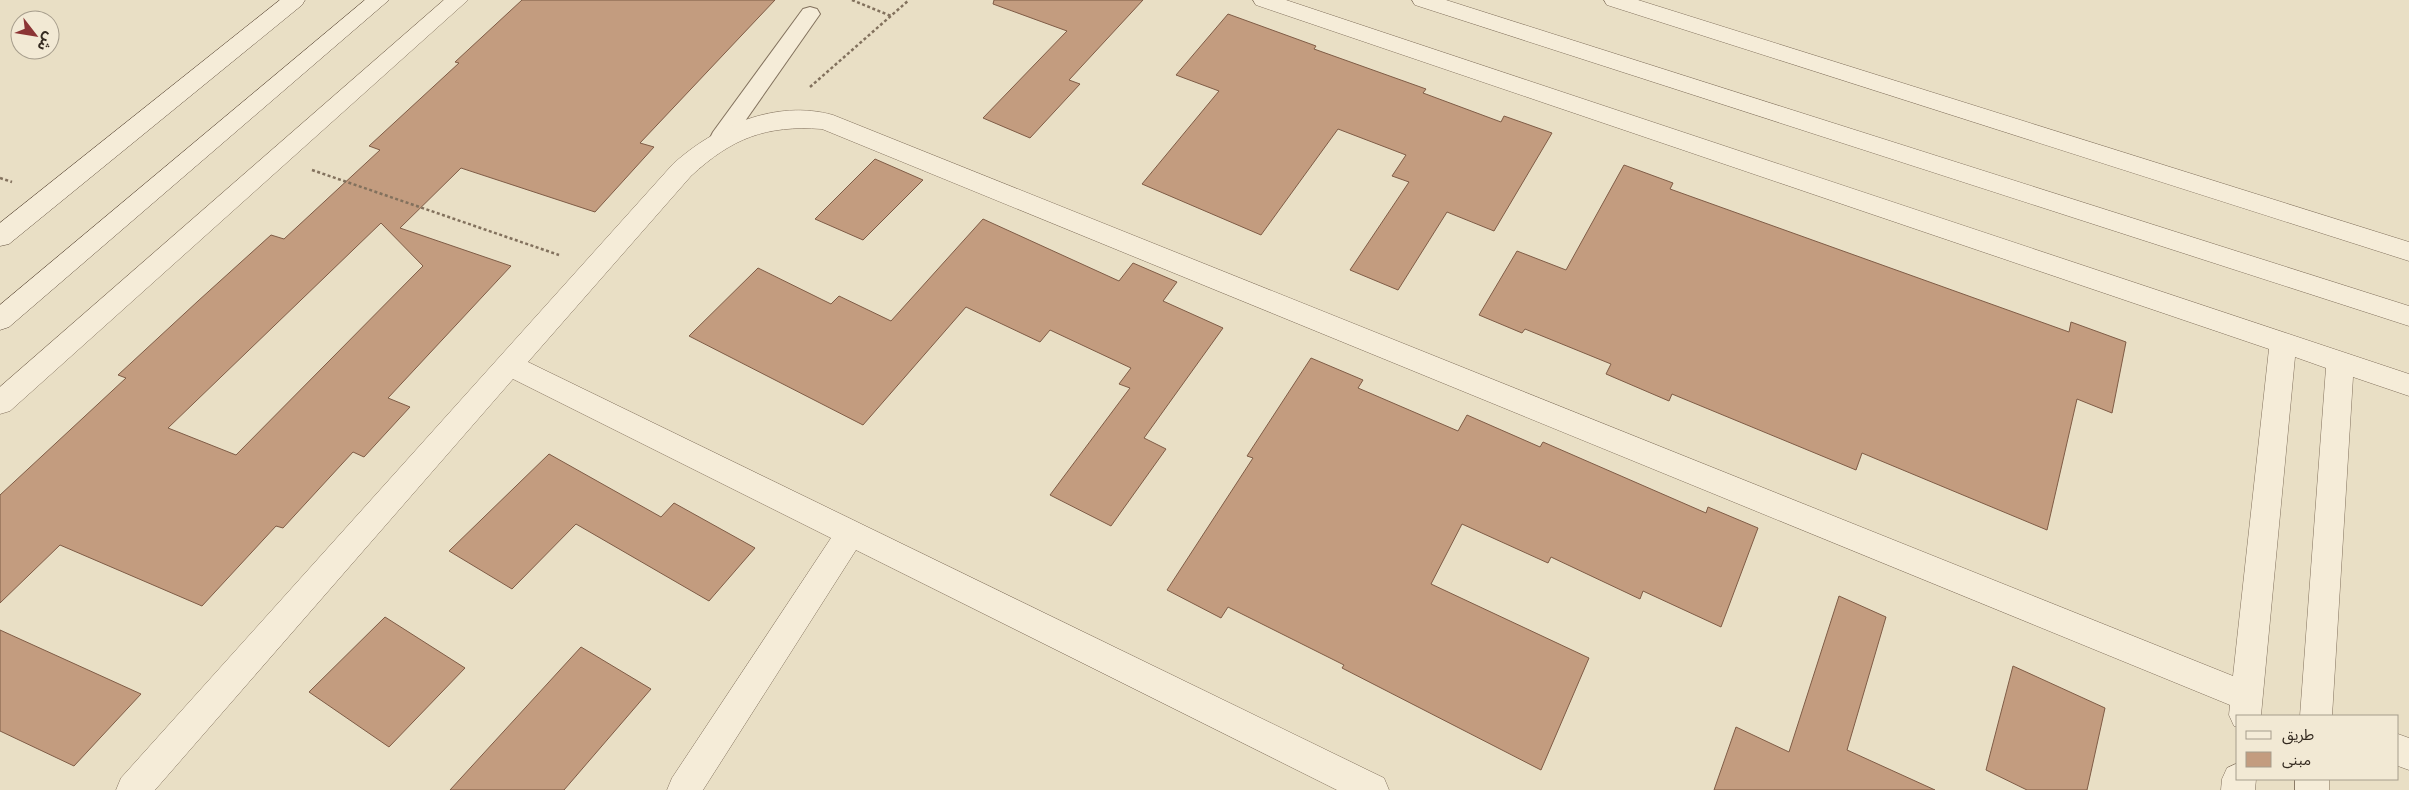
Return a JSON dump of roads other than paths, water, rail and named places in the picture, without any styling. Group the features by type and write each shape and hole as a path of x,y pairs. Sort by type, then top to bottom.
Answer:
{"street":[{"path":"0,237 294,0"},
{"path":"0,320 378,0"},
{"path":"0,403 457,0"},
{"path":"1264,0 2283,344 2409,384"},
{"path":"1423,0 2409,316"},
{"path":"1615,0 2409,252"},
{"path":"133,790 682,170 700,152 721,138 746,127 773,121 799,118 825,121 2246,707 2283,344"},
{"path":"2316,715 2340,362"},
{"path":"509,365 1372,790"},
{"path":"684,790 851,533"}],"lane":[{"path":"721,138 810,14"}]}
